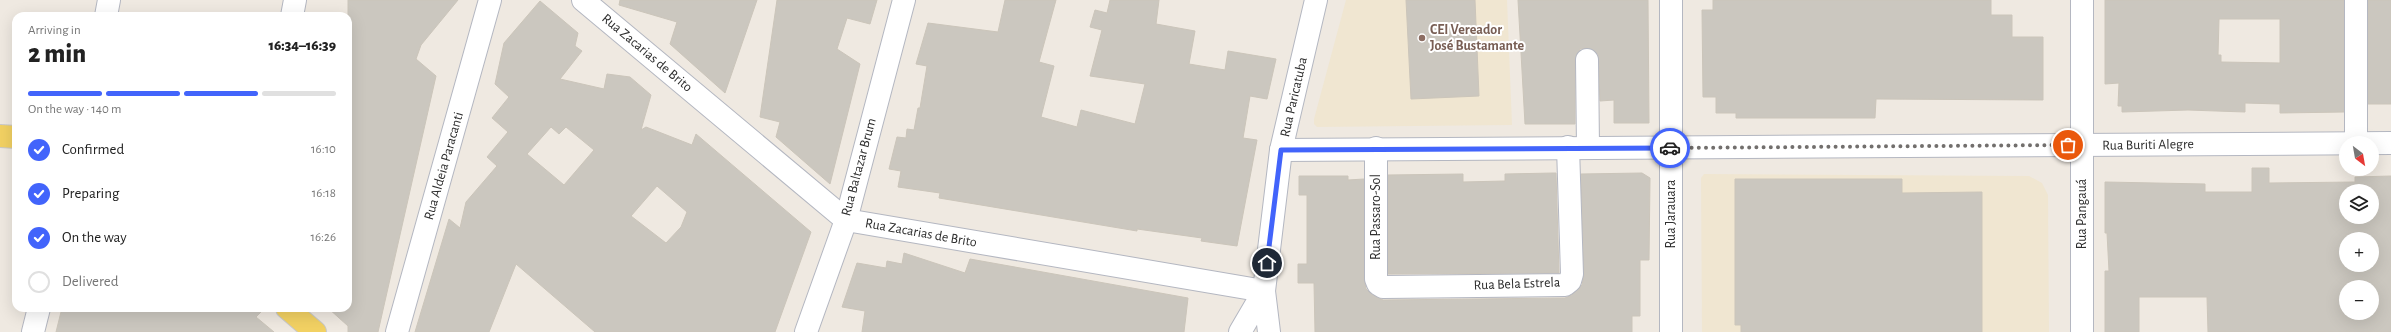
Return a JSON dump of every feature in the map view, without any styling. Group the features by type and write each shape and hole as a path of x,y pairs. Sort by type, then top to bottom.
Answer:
{"main road":[{"path":"0,136 12,137"},
{"path":"292,312 315,332"}],"street":[{"path":"107,12 109,0"},
{"path":"293,12 295,0"},
{"name":"Rua Aldeia Paracanti","path":"397,332 490,0"},
{"name":"Rua Zacarias de Brito","path":"583,0 846,220 1264,291"},
{"name":"Rua Baltazar Brum","path":"806,332 846,220 904,0"},
{"name":"Rua Paricatuba","path":"1264,291 1281,150 1316,0"},
{"name":"Rua Jarauara","path":"1671,0 1671,332"},
{"name":"Rua Pangauá","path":"2082,0 2082,332"},
{"path":"2356,0 2356,136"},
{"path":"1578,147 1587,60"},
{"name":"Rua Buriti Alegre","path":"1281,150 1376,148 1670,148 2339,143"},
{"name":"Rua Buriti Alegre","path":"2379,143 2391,143"},
{"name":"Rua Bela Estrela","path":"1378,284 1383,287 1565,285 1570,281 1572,274 1578,147"},
{"name":"Rua Passaro-Sol","path":"1376,148 1376,279 1378,284"},
{"path":"1240,332 1264,291"},
{"path":"1264,291 1269,332"},
{"path":"34,332 38,312"}],"shaded area":[{"name":"CEI Vereador José Bustamante","path":"1346,0 1507,0 1512,125 1317,127 1314,124 1314,119"},
{"path":"1704,174 2029,176 2042,183 2048,195 2049,332 1702,332 1701,178"}],"building":[{"path":"348,0 458,0 421,45 416,59 436,76 378,332 348,332 348,326 332,312 352,312 352,12 348,12"},
{"path":"620,0 757,0 725,93 670,44 677,22 619,5"},
{"path":"777,0 877,0 870,24 847,18 837,49 860,64 830,184 776,137 780,122 760,117"},
{"path":"1005,0 1056,0 1039,62 1054,66 1041,117 1077,127 1081,110 1135,124 1145,84 1090,76 1102,30 1090,27 1095,10 1107,13 1110,0 1159,0 1156,24 1195,31 1189,64 1225,70 1228,51 1276,59 1267,99 1250,96 1243,138 1257,140 1237,246 1201,241 1202,238 1137,229 1137,231 939,198 940,193 898,187 901,171 889,169 897,137 906,138 907,129 914,130 918,108 920,108 927,66 916,64 928,23 998,32"},
{"path":"1406,0 1475,0 1479,96 1411,99"},
{"path":"1518,0 1648,0 1649,123 1614,123 1614,100 1600,101 1598,54 1587,48 1580,49 1575,60 1575,124 1525,124"},
{"path":"1713,0 1991,0 1991,15 2012,15 2012,37 2043,37 2043,100 1876,99 1875,118 1736,118 1736,113 1716,113 1716,97 1703,97 1702,10 1713,10"},
{"path":"2105,0 2344,0 2344,112 2280,113 2280,104 2245,103 2245,112 2188,110 2122,112 2122,106 2118,106 2119,83 2105,84","holes":["2219,19 2280,19 2280,63 2221,62 2221,55 2218,55"]},
{"path":"2368,0 2391,0 2391,104 2368,104"},
{"path":"540,1 578,33 575,46 582,51 560,79 604,89 607,74 630,77 651,95 641,130 646,127 692,145 696,134 811,232 775,332 595,332 516,264 489,332 415,332 449,219 460,228 466,202 497,166 487,157 508,132 492,118 509,97 495,84 504,43","holes":["551,127 559,134 566,127 594,150 564,185 527,154","657,186 687,212 681,227 666,243 631,216"]},
{"path":"2252,168 2269,168 2269,183 2355,182 2355,177 2391,176 2391,332 2208,332 2207,297 2139,297 2139,332 2105,332 2105,271 2109,271 2107,233 2105,233 2105,182 2205,184 2205,192 2252,192"},
{"path":"1556,173 1559,273 1388,274 1388,175 1463,174 1463,182 1505,181 1505,174"},
{"path":"1642,173 1650,178 1649,260 1640,260 1640,316 1632,316 1632,332 1315,332 1314,283 1298,283 1298,264 1307,264 1307,195 1299,195 1299,176 1348,176 1348,180 1364,179 1364,279 1366,289 1371,294 1383,300 1565,298 1572,295 1582,285 1584,274 1581,174"},
{"path":"1735,179 1902,179 1902,193 1982,192 1982,332 1741,332 1741,325 1735,325"},
{"path":"904,253 965,273 970,259 1188,298 1184,332 862,332 865,311 842,307 857,263 886,268 887,261 902,264"},
{"path":"61,312 261,312 256,317 274,332 56,332"}],"way so far":[{"path":"1670,148 2068,145"}],"place":[{"name":"CEI Vereador José Bustamante","path":"1422,38"}],"route":[{"path":"1267,263 1281,150 1588,147 1670,148"}]}
